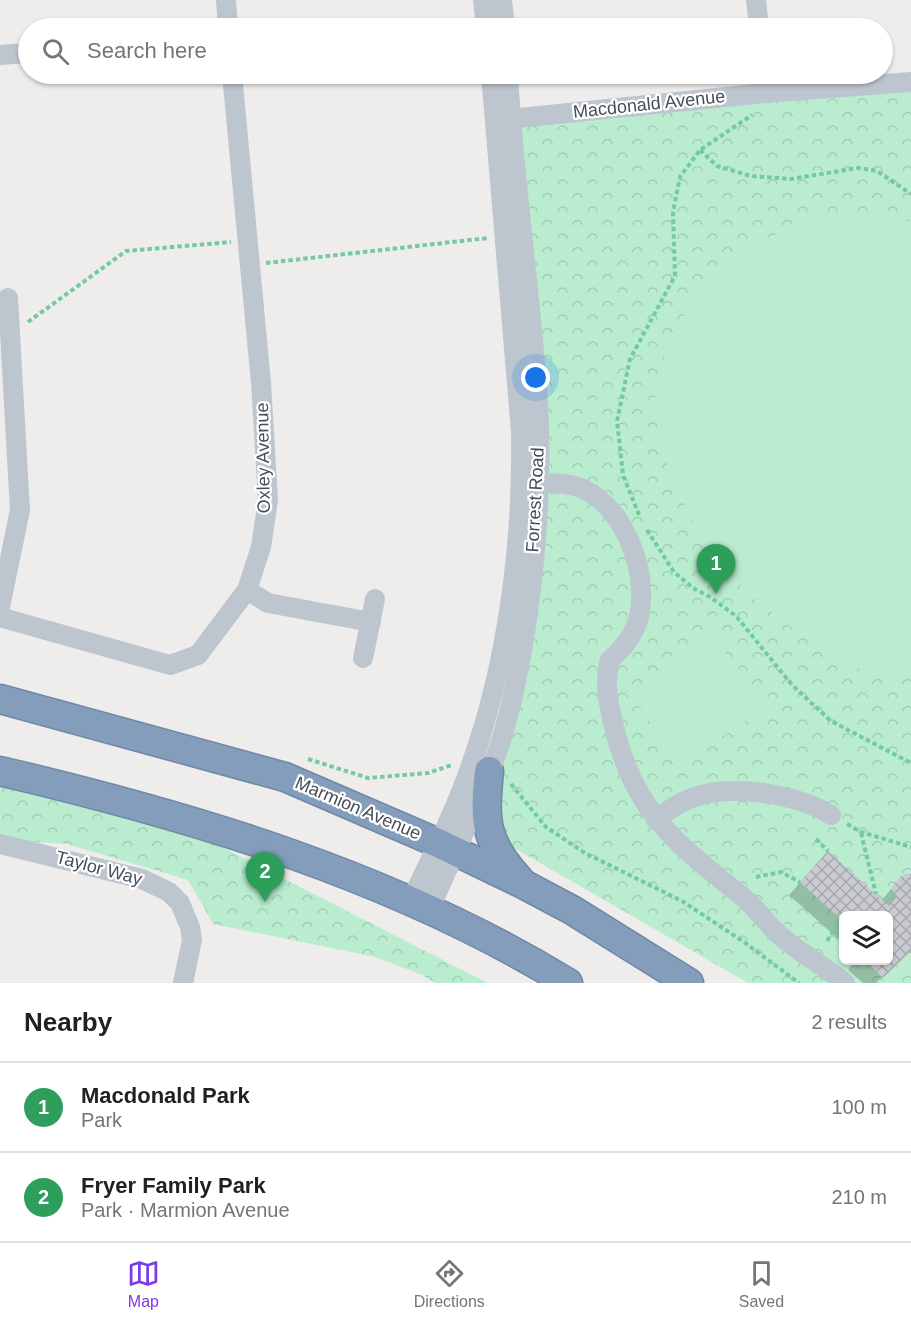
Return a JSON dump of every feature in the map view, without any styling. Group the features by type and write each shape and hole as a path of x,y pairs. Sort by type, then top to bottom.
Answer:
{"highway":[{"name":"Marmion Avenue","path":"0,699 285,777 446,847 523,884 572,910 689,983"},
{"path":"480,769 486,805 487,830 498,852 523,884"},
{"path":"0,771 203,825 313,862 481,934 568,983"}],"street":[{"path":"226,0 227,18"},
{"path":"483,0 485,18"},
{"path":"502,0 504,18"},
{"path":"756,0 758,18"},
{"path":"0,55 18,54"},
{"name":"Macdonald Avenue","path":"893,82 911,82"},
{"name":"Oxley Avenue","path":"0,617 170,665 198,655 247,591 261,547 268,500 261,383 233,84"},
{"name":"Forrest Road","path":"494,84 503,119 538,404 530,482"},
{"name":"Forrest Road","path":"419,907 480,769 505,726 524,631 536,534 518,376 493,234 507,84"},
{"name":"Macdonald Avenue","path":"503,119 757,84"},
{"path":"0,607 20,510 8,298"},
{"path":"530,482 582,488 597,497 627,535 639,573 640,612 625,647 610,660 606,691 616,736 637,791 656,820 684,850 745,899 775,930 845,983"},
{"path":"247,591 268,603 371,621"},
{"path":"363,658 375,599"},
{"path":"656,820 673,805 705,794 729,792 753,792 803,801 831,815"},
{"name":"Taylor Way","path":"0,844 142,879 169,892 180,903 190,927 192,940 183,983"}],"path":[{"path":"742,114 753,113 700,150 680,177 673,212 675,276 630,359 618,421 623,475 642,522 674,572 693,588 736,616 792,685 831,721 911,763"},
{"path":"700,150 717,166 751,176 791,179 858,168 877,171 911,195"},
{"path":"250,264 493,234 489,249"},
{"path":"10,335 126,251 248,241"},
{"path":"303,758 368,778 428,773 456,764 507,778 546,827 585,853 682,902 744,942 799,983"},
{"path":"831,815 861,832 911,847"},
{"path":"861,832 876,894"},
{"path":"816,839 828,851"},
{"path":"756,877 781,872 800,882"},
{"path":"827,941 839,922"}],"green space":[{"path":"911,82 911,983 748,983 476,826 503,733 539,456 516,123"},
{"path":"819,213 911,221 911,677 863,671 811,642 758,602 716,561 685,506 659,445 655,400 667,344 694,298 728,258"},
{"path":"713,636 767,707 678,766 632,695"},
{"path":"0,783 216,844 488,983 435,983 422,975 376,957 213,924 188,880 67,844 0,840"}],"building":[{"path":"828,851 889,906 897,897 891,888 903,874 911,874 911,951 883,978 868,965 893,965 893,911 839,911 839,917 800,882"}],"place":[{"name":"Macdonald Park","path":"716,594"},
{"name":"Fryer Family Park","path":"265,902"}]}
